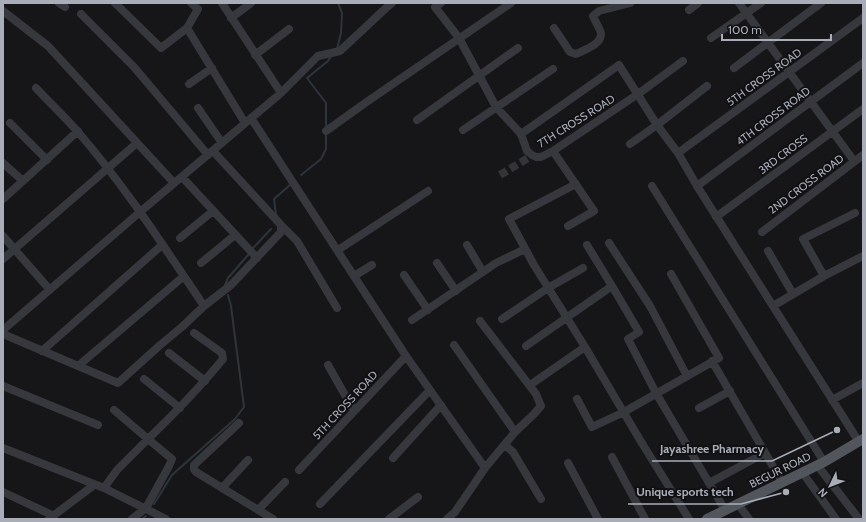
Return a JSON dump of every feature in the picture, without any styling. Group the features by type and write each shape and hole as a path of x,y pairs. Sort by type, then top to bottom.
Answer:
{"main road":[{"name":"BEGUR ROAD","path":"707,519 861,441"}],"street":[{"path":"115,3 161,48 187,28 198,9 192,3"},
{"path":"222,3 281,93"},
{"path":"232,18 251,3"},
{"name":"7TH CROSS ROAD","path":"441,3 435,7 459,38 496,107 521,134 530,156 541,157 553,151 638,94 683,61"},
{"path":"326,131 511,3"},
{"path":"554,28 570,52 576,54 588,49 600,38 601,33 593,16 599,11 630,3"},
{"path":"689,10 698,3"},
{"path":"739,3 854,161"},
{"path":"711,38 761,3"},
{"path":"734,68 821,3"},
{"path":"3,330 281,93 318,56 340,51 387,4"},
{"path":"3,10 48,46 174,183"},
{"path":"82,14 134,67 210,153 297,241 337,308"},
{"name":"5TH CROSS ROAD","path":"678,153 863,18"},
{"path":"187,28 212,68 338,250 406,356 485,468"},
{"path":"255,55 288,29"},
{"path":"417,120 518,48"},
{"name":"4TH CROSS ROAD","path":"697,186 863,63"},
{"path":"521,134 599,78 620,65 657,125 678,153 716,217 832,400 861,441"},
{"path":"189,84 212,68"},
{"path":"463,130 553,69"},
{"path":"630,144 707,86"},
{"path":"36,88 78,131 108,168 204,306"},
{"path":"198,108 222,143"},
{"name":"3RD CROSS","path":"716,217 863,109"},
{"path":"10,123 47,160"},
{"path":"3,199 78,131"},
{"path":"3,259 137,143"},
{"path":"553,151 594,211 568,226"},
{"name":"2ND CROSS ROAD","path":"762,232 863,155"},
{"path":"3,163 23,181"},
{"path":"182,177 257,258"},
{"path":"576,184 509,220 534,266 689,519"},
{"path":"652,186 820,463 859,519"},
{"path":"338,250 428,191"},
{"path":"180,238 213,211"},
{"path":"824,276 803,239 855,212"},
{"path":"3,334 118,383 204,306 231,285 281,232 281,225"},
{"path":"201,264 235,235"},
{"path":"3,236 50,290"},
{"path":"609,243 650,306 687,376"},
{"path":"42,351 162,245"},
{"path":"467,245 483,272"},
{"path":"586,245 639,332 628,339 656,394 725,510"},
{"path":"412,320 496,263 525,249"},
{"path":"768,251 793,294"},
{"path":"773,306 824,276 863,256"},
{"path":"437,263 456,291"},
{"path":"354,276 372,264"},
{"path":"502,319 548,288 583,268"},
{"path":"577,399 592,427 624,412 719,358 671,274"},
{"path":"404,275 428,310"},
{"path":"78,366 184,276"},
{"path":"526,346 612,286"},
{"path":"447,519 456,512 485,468 515,432 541,406 536,394 480,321"},
{"path":"104,488 117,470 180,408 223,359 222,353 194,333"},
{"path":"454,345 515,432"},
{"path":"530,386 585,348"},
{"path":"169,353 205,381"},
{"name":"5TH CROSS ROAD","path":"299,470 406,356"},
{"path":"712,361 782,482"},
{"path":"328,365 354,411"},
{"path":"144,379 180,408"},
{"path":"832,400 863,383"},
{"path":"3,386 98,425"},
{"path":"320,504 430,390"},
{"path":"699,408 730,392"},
{"path":"393,458 441,405"},
{"path":"114,410 172,459 146,508 132,519"},
{"path":"239,423 194,465 194,469 196,472 273,519"},
{"path":"505,445 513,452 541,499"},
{"path":"3,448 104,488 166,519"},
{"path":"709,483 765,453"},
{"path":"612,457 645,519"},
{"path":"222,488 248,460"},
{"path":"568,463 598,519"},
{"path":"802,472 836,519"},
{"path":"258,510 285,482"},
{"path":"3,492 52,517 94,485"},
{"path":"389,519 418,497"},
{"path":"738,504 749,519"}],"waterway":[{"path":"337,49 341,33 342,13 338,3"},
{"path":"326,128 326,103 307,78 328,61 332,55"},
{"path":"301,175 321,159 326,149 326,132"},
{"path":"276,215 274,199 290,185"},
{"path":"253,248 271,229"},
{"path":"225,285 228,278 248,255"},
{"path":"154,504 172,475 235,419 244,407 231,306 228,295"},
{"path":"142,519 146,516"}],"tunnel":[{"path":"500,175 528,158"}],"place":[{"name":"Jayashree Pharmacy","path":"837,430"},
{"name":"Unique sports tech","path":"786,492"}]}
